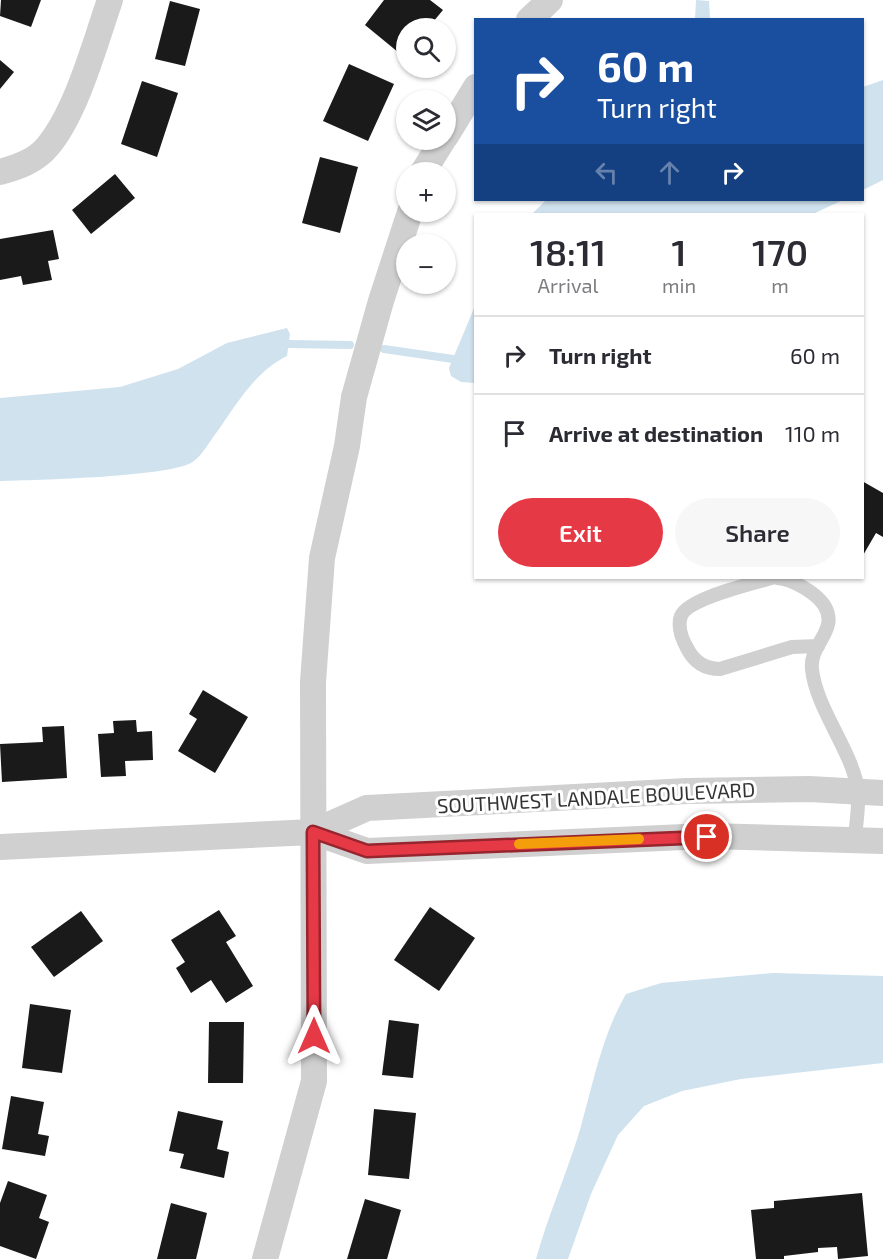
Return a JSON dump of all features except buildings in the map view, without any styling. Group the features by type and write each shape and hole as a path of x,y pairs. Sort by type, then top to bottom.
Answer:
{"street":[{"path":"0,172 23,166 47,147 65,121 110,0"},
{"path":"531,18 550,0"},
{"path":"456,119 474,90"},
{"path":"266,1259 314,1081 313,682 322,558 347,446 354,397 407,222"},
{"name":"SOUTHWEST LANDALE BOULEVARD","path":"0,848 313,832 367,807 687,791 809,789 883,793"},
{"name":"SOUTHWEST LANDALE BOULEVARD","path":"313,832 367,851 707,837 855,838 883,841"}],"lane":[{"path":"768,579 694,603 681,615 680,627 689,653 709,669 720,669 792,647 818,646"},
{"path":"780,579 800,585 823,604 829,621 827,631 811,665 814,685 858,791 855,838"}],"water":[{"path":"696,0 709,1 710,18 695,18"},
{"path":"883,80 883,180 864,190 864,87"},
{"path":"545,201 841,201 815,213 533,213"},
{"path":"474,308 474,383 461,382 451,376 449,368"},
{"path":"287,328 290,334 287,356 275,363 255,381 194,461 161,471 133,474 0,481 0,398 120,387 178,369 227,343"},
{"path":"773,973 883,976 883,1063 741,1079 682,1091 644,1106 618,1135 591,1194 568,1259 536,1259 579,1133 604,1044 626,994 661,983"}],"waterway":[{"path":"289,344 350,345"},
{"path":"384,349 453,359"}],"slow traffic":[{"path":"519,844 639,839"}],"route":[{"path":"314,1036 313,832 367,851 707,837"}]}
